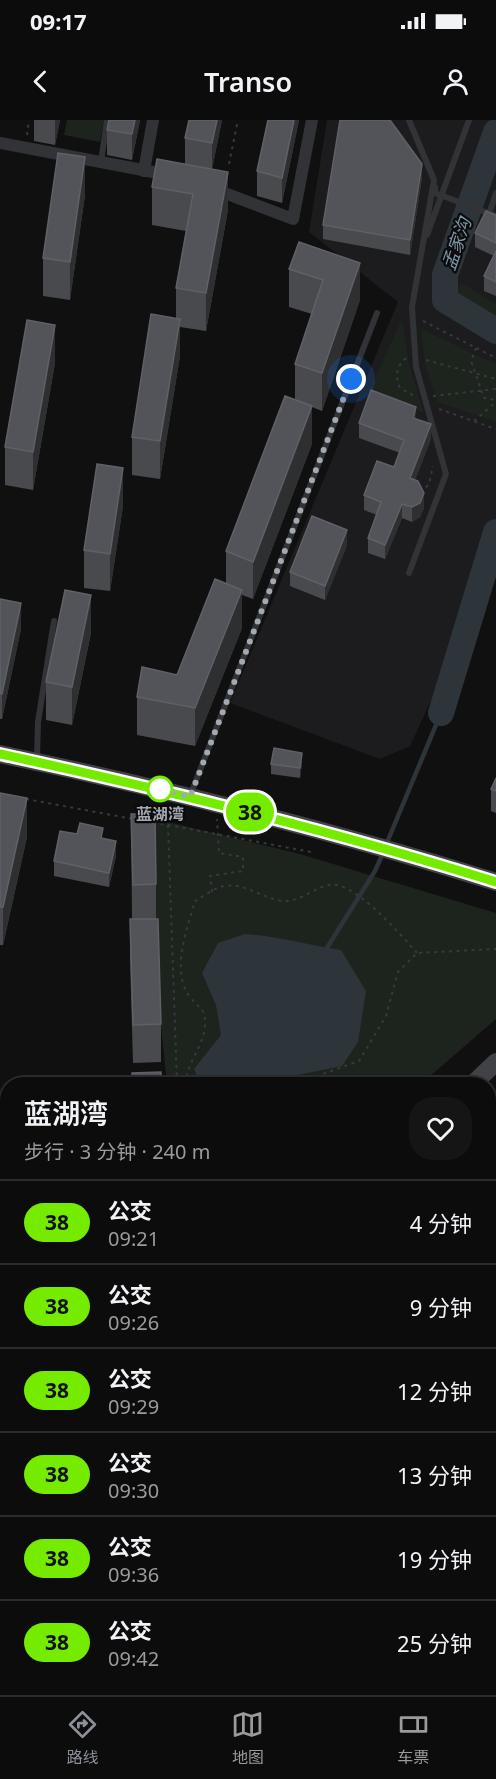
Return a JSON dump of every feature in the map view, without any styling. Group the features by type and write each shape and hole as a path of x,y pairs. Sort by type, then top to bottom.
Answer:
{"street":[{"path":"144,171 153,120"},
{"path":"200,183 293,219 312,120"},
{"path":"0,143 178,177"},
{"path":"0,754 190,797 328,833 496,882"},
{"path":"480,1077 496,1062"}],"lane":[{"path":"101,162 107,120"},
{"path":"410,120 434,181 435,193 493,215 496,193"},
{"path":"420,254 469,120"},
{"path":"409,573 446,474 416,368 412,307 434,181"},
{"path":"190,797 377,313"},
{"path":"37,762 38,722 54,621"}],"path":[{"path":"229,164 238,120"},
{"path":"418,318 496,358"},
{"path":"476,348 471,361 484,398 496,401"},
{"path":"413,358 406,358 398,365 396,378 400,388 408,394 420,397"},
{"path":"419,358 496,379"},
{"path":"427,398 496,389"},
{"path":"474,421 496,401"},
{"path":"429,405 496,429"},
{"path":"418,496 429,484 435,457"},
{"path":"22,798 134,819"},
{"path":"212,892 210,876 243,871 243,857 219,853 216,804"},
{"path":"145,821 311,852"},
{"path":"168,825 177,1077"},
{"path":"187,1077 190,1063 203,1042 206,1022 204,1010 189,997 182,978 183,942 195,901 222,886 239,885 268,898 288,902 315,888 331,884 346,889 376,910 417,953"},
{"path":"314,1077 359,1060 386,1016 398,972 417,953 496,949"}],"shaded area":[{"path":"67,120 104,120 100,142 64,135"},
{"path":"327,120 496,120 496,527 455,649 410,746 380,759 230,703 398,302 309,232"},
{"path":"461,283 496,304 496,323 453,297"},
{"path":"402,319 409,364 424,413 369,391"},
{"path":"421,329 496,364 496,422 437,402 425,364"},
{"name":"蓝湖湾","path":"139,815 300,854 496,913 496,1019 429,1077 166,1077"},
{"path":"245,934 341,950 366,991 358,1042 342,1066 292,1077 198,1077 194,1069 221,1035 216,1005 202,973 218,943"}],"building":[{"path":"109,120 135,120 132,134 107,130"},
{"path":"189,120 217,120 212,143 185,138"},
{"path":"268,120 294,120 282,178 257,171"},
{"path":"340,120 390,120 422,164 410,240 323,225"},
{"path":"58,153 85,157 70,262 43,258"},
{"path":"157,159 228,172 206,293 176,288 193,194 152,187"},
{"path":"486,211 496,215 496,243 475,233"},
{"path":"299,242 360,263 322,373 295,364 323,280 289,269"},
{"path":"496,251 496,282 484,276"},
{"path":"151,314 180,319 160,441 132,437"},
{"path":"27,320 55,325 33,452 5,447"},
{"path":"371,390 416,407 413,418 431,424 410,478 418,481 424,493 420,503 412,507 402,504 385,545 368,538 381,502 364,495 377,461 394,467 404,440 359,423"},
{"path":"285,396 312,406 253,562 226,551"},
{"path":"97,464 123,468 110,554 84,550"},
{"path":"312,516 347,530 325,586 290,572"},
{"path":"215,579 242,590 195,708 137,697 142,667 177,675"},
{"path":"65,590 91,595 72,687 46,682"},
{"path":"0,599 21,603 2,694 0,693"},
{"path":"274,748 302,753 300,768 271,764"},
{"path":"496,778 496,791 491,789"},
{"path":"0,793 27,798 3,907 0,907"},
{"path":"131,814 155,814 156,884 133,885"},
{"path":"80,823 103,828 101,838 116,841 109,873 54,861 60,831 77,834"},
{"path":"130,919 158,919 161,1024 133,1025"},
{"path":"161,1072 161,1077 132,1077 132,1073"}],"waterway":[{"name":"孟家沟","path":"496,132 445,275 445,300 496,331"},
{"name":"孟家沟","path":"441,713 496,532"},
{"path":"386,845 441,713"},
{"path":"325,951 375,871 383,853"}],"bus line":[{"name":"38","path":"0,754 131,782 261,815 496,882"}],"place":[{"name":"蓝湖湾","path":"160,789"}],"route":[{"path":"160,789 151,787 190,797 351,379"}]}
